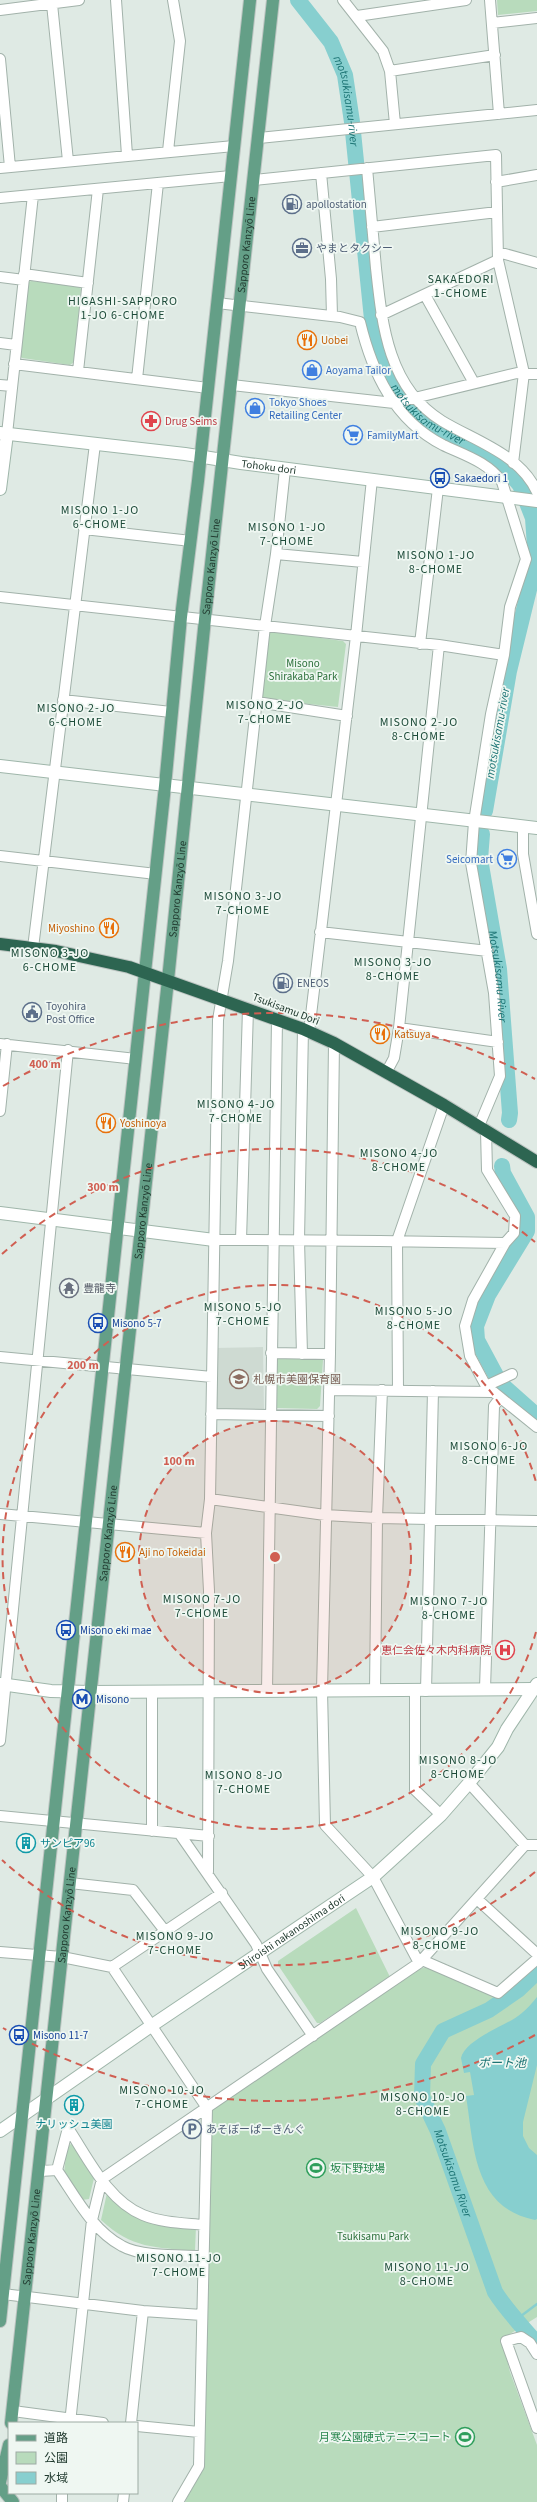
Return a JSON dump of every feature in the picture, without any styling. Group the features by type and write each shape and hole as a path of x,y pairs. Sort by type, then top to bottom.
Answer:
{"highway":[{"name":"Tsukisamu Dori","path":"0,944 83,956 145,972 306,1031 334,1044 444,1105 537,1162"}],"main road":[{"name":"Sapporo Kanzyō Line","path":"0,2321 3,2294 3,2264 22,2116 103,1367 116,1227 156,874 181,617 191,541 250,0"},
{"name":"Sapporo Kanzyō Line","path":"12,2417 26,2298 30,2242 40,2171 46,2100 273,0"},
{"path":"0,2482 8,2449"},
{"path":"0,2486 13,2502"}],"street":[{"path":"0,10 80,0"},
{"path":"116,0 127,155"},
{"path":"168,151 180,41 173,0"},
{"path":"343,0 379,43 390,71 395,124"},
{"path":"357,16 466,0"},
{"path":"490,0 499,114"},
{"path":"52,4 68,161"},
{"path":"492,23 537,18"},
{"path":"390,71 495,55"},
{"path":"0,59 5,167 234,146"},
{"path":"259,138 537,110"},
{"path":"254,180 496,156 498,256 524,373 514,463"},
{"path":"360,169 372,227 384,335 395,366 413,398 440,420 476,438 514,463 531,481 537,492"},
{"path":"321,173 331,279 332,316"},
{"path":"0,198 231,176"},
{"path":"496,182 537,176"},
{"path":"137,379 158,183"},
{"path":"78,371 98,189"},
{"path":"0,489 4,433 12,386 32,195"},
{"path":"372,227 497,212"},
{"path":"381,315 425,295 498,256 537,263"},
{"path":"0,276 88,283"},
{"path":"425,295 474,383"},
{"path":"217,302 332,316 360,322 370,360 379,380 412,422 429,436 493,472 502,482 511,497 526,559 510,607 504,655 491,714 474,822 471,863 488,951 494,993 500,1076 483,1129 487,1170 515,1216 514,1233 505,1243 473,1300 465,1326 470,1356 493,1389 537,1427"},
{"path":"0,343 16,345"},
{"path":"14,364 208,388"},
{"path":"232,385 397,403 474,383 524,373 537,374"},
{"path":"0,385 12,386"},
{"name":"Tohoku dori","path":"4,433 537,501"},
{"path":"33,948 94,444"},
{"path":"208,1872 208,1591 206,1533 210,1499 210,1414 212,1377 218,1020 228,961 265,626 276,554 285,469"},
{"path":"302,1354 299,1240 306,1031 347,716 372,479"},
{"path":"420,644 438,488"},
{"path":"84,529 191,541"},
{"path":"276,554 363,562"},
{"path":"0,597 439,645 504,655"},
{"path":"386,1073 394,1058 399,1028 439,645"},
{"path":"63,700 171,712"},
{"path":"257,702 347,716"},
{"path":"0,766 246,796 537,828"},
{"path":"523,827 523,854 537,934"},
{"path":"0,856 156,874"},
{"path":"320,932 488,951"},
{"path":"241,1240 248,1009"},
{"path":"267,1691 277,1020"},
{"path":"399,1028 498,1042"},
{"path":"0,1110 3,1044 68,1050 136,1059"},
{"path":"334,1044 330,1239 330,1354 324,1515 322,1690 325,1825 373,1877 420,1961 498,1993 537,1959"},
{"path":"0,1741 3,1685 68,1050"},
{"path":"398,1390 397,1241 444,1105"},
{"path":"0,1213 140,1229 214,1240 274,1241 330,1239 505,1243"},
{"path":"271,1353 330,1354"},
{"path":"0,1357 212,1377"},
{"path":"329,1390 433,1391 493,1389 512,1374"},
{"path":"485,1689 491,1520 494,1406 493,1389"},
{"path":"375,1691 377,1518 382,1390"},
{"path":"433,1391 430,1520 415,1790 441,1815"},
{"path":"210,1414 328,1416"},
{"path":"210,1499 270,1506 324,1515 430,1520 537,1521"},
{"path":"0,1514 206,1533"},
{"path":"3,1685 90,1692 322,1690 421,1691 536,1688"},
{"name":"Shiroishi nakanoshima dori","path":"0,2131 151,2026 373,1877 441,1815 470,1783 498,1747 536,1688"},
{"path":"152,1691 152,1831"},
{"path":"470,1783 526,1845"},
{"path":"0,1816 209,1836"},
{"path":"179,1833 208,1872 256,1944 267,1969 313,2036"},
{"path":"70,2421 92,2220 102,2179 313,2036 420,1961 526,1845 537,1845"},
{"path":"70,1883 133,1890 165,1931"},
{"path":"0,1952 39,1954 112,1966 222,1893"},
{"path":"477,1899 537,1954"},
{"path":"112,1966 207,2108 198,2466 178,2502"},
{"path":"203,2256 149,2253 123,2247 103,2233 92,2220 57,2170 68,2128 102,2179 120,2200 143,2215 204,2225"},
{"path":"40,2171 57,2170"},
{"path":"3,2294 143,2311 202,2315"},
{"path":"131,2422 143,2311"},
{"path":"537,2354 530,2343 521,2337 506,2341 537,2428"},
{"path":"12,2417 86,2422"},
{"path":"138,2426 199,2432"}],"shaded area":[{"name":"札幌市美園保育園","path":"263,1347 264,1410 216,1409 214,1348"}],"green space":[{"path":"497,0 537,0 537,11 498,15"},
{"path":"31,281 79,286 81,289 74,362 70,365 22,358 20,356 27,283"},
{"name":"Misono Shirakaba Park","path":"270,631 343,641 346,644 338,707 261,699 267,633"},
{"path":"281,1357 318,1357 323,1360 320,1406 317,1409 276,1408 273,1403 275,1361"},
{"path":"356,1908 390,1977 320,2023 317,2023 278,1965 278,1961"},
{"name":"Tsukisamu Park","path":"537,1964 537,2317 502,2339 510,2372 537,2445 537,2502 185,2502 204,2465 212,2109 410,1972 426,1967 495,1996"},
{"path":"71,2144 75,2144 95,2174 89,2199 82,2200 64,2173 67,2147"},
{"path":"107,2193 127,2211 196,2226 195,2251 168,2249 145,2245 123,2237 101,2220"}],"water":[{"name":"ボート池","path":"537,1997 537,2065 523,2122 523,2136 529,2148 537,2155 537,2219 535,2220 515,2213 499,2203 488,2189 480,2172 471,2135 466,2096 474,2095 470,2072 464,2073 461,2058 463,2052 468,2046 491,2031 516,2018 532,2004"}],"waterway":[{"name":"motsukisamu-river","path":"298,0 331,42 345,75 352,122 373,329 382,362 388,377 409,406 426,422 480,450 508,471 520,485 533,518 536,561 509,671 485,811"},
{"name":"Motsukisamu River","path":"482,834 480,859 499,969 510,1113 509,1120"},
{"name":"Motsukisamu River","path":"502,1166 503,1173 527,1217 527,1231 488,1295 476,1326 477,1340 500,1383 537,1416"},
{"name":"Motsukisamu River","path":"537,1972 518,1990 489,2010 443,2031 423,2064 422,2097 438,2131 495,2292 537,2344"},
{"path":"517,2319 537,2304"}],"place":[{"name":"apollostation","path":"292,204"},
{"name":"やまとタクシー","path":"302,248"},
{"name":"Uobei","path":"307,340"},
{"name":"Aoyama Tailor","path":"312,370"},
{"name":"Tokyo Shoes Retailing Center","path":"255,408"},
{"name":"Drug Seims","path":"151,421"},
{"name":"FamilyMart","path":"353,435"},
{"name":"Sakaedori 1","path":"440,478"},
{"name":"Seicomart","path":"507,859"},
{"name":"Miyoshino","path":"109,928"},
{"name":"ENEOS","path":"283,983"},
{"name":"Toyohira Post Office","path":"32,1012"},
{"name":"Katsuya","path":"380,1034"},
{"name":"Yoshinoya","path":"106,1123"},
{"name":"豊龍寺","path":"69,1288"},
{"name":"Misono 5-7","path":"98,1323"},
{"name":"札幌市美園保育園","path":"239,1379"},
{"name":"Aji no Tokeidai","path":"125,1552"},
{"name":"Misono eki mae","path":"66,1630"},
{"name":"恵仁会佐々木内科病院","path":"505,1650"},
{"name":"Misono","path":"82,1699"},
{"name":"サンピア96","path":"26,1843"},
{"name":"Misono 11-7","path":"19,2035"},
{"name":"ナリッシュ美園","path":"74,2105"},
{"name":"あそぼーぱーきんぐ","path":"192,2129"},
{"name":"坂下野球場","path":"316,2168"},
{"name":"月寒公園硬式テニスコート","path":"465,2437"}],"district":[{"name":"SAKAEDORI 1-CHOME","path":"461,286"},
{"name":"HIGASHI-SAPPORO 1-JO 6-CHOME","path":"123,308"},
{"name":"MISONO 1-JO 6-CHOME","path":"100,517"},
{"name":"MISONO 1-JO 7-CHOME","path":"287,534"},
{"name":"MISONO 1-JO 8-CHOME","path":"436,562"},
{"name":"MISONO 2-JO 7-CHOME","path":"265,712"},
{"name":"MISONO 2-JO 6-CHOME","path":"76,715"},
{"name":"MISONO 2-JO 8-CHOME","path":"419,729"},
{"name":"MISONO 3-JO 7-CHOME","path":"243,903"},
{"name":"MISONO 3-JO 6-CHOME","path":"50,960"},
{"name":"MISONO 3-JO 8-CHOME","path":"393,969"},
{"name":"MISONO 4-JO 7-CHOME","path":"236,1111"},
{"name":"MISONO 4-JO 8-CHOME","path":"399,1160"},
{"name":"MISONO 5-JO 7-CHOME","path":"243,1314"},
{"name":"MISONO 5-JO 8-CHOME","path":"414,1318"},
{"name":"MISONO 6-JO 8-CHOME","path":"489,1453"},
{"name":"MISONO 7-JO 7-CHOME","path":"202,1606"},
{"name":"MISONO 7-JO 8-CHOME","path":"449,1608"},
{"name":"MISONO 8-JO 8-CHOME","path":"458,1767"},
{"name":"MISONO 8-JO 7-CHOME","path":"244,1782"},
{"name":"MISONO 9-JO 8-CHOME","path":"440,1938"},
{"name":"MISONO 9-JO 7-CHOME","path":"175,1943"},
{"name":"MISONO 10-JO 7-CHOME","path":"162,2097"},
{"name":"MISONO 10-JO 8-CHOME","path":"423,2104"},
{"name":"MISONO 11-JO 7-CHOME","path":"179,2265"},
{"name":"MISONO 11-JO 8-CHOME","path":"427,2274"}]}
